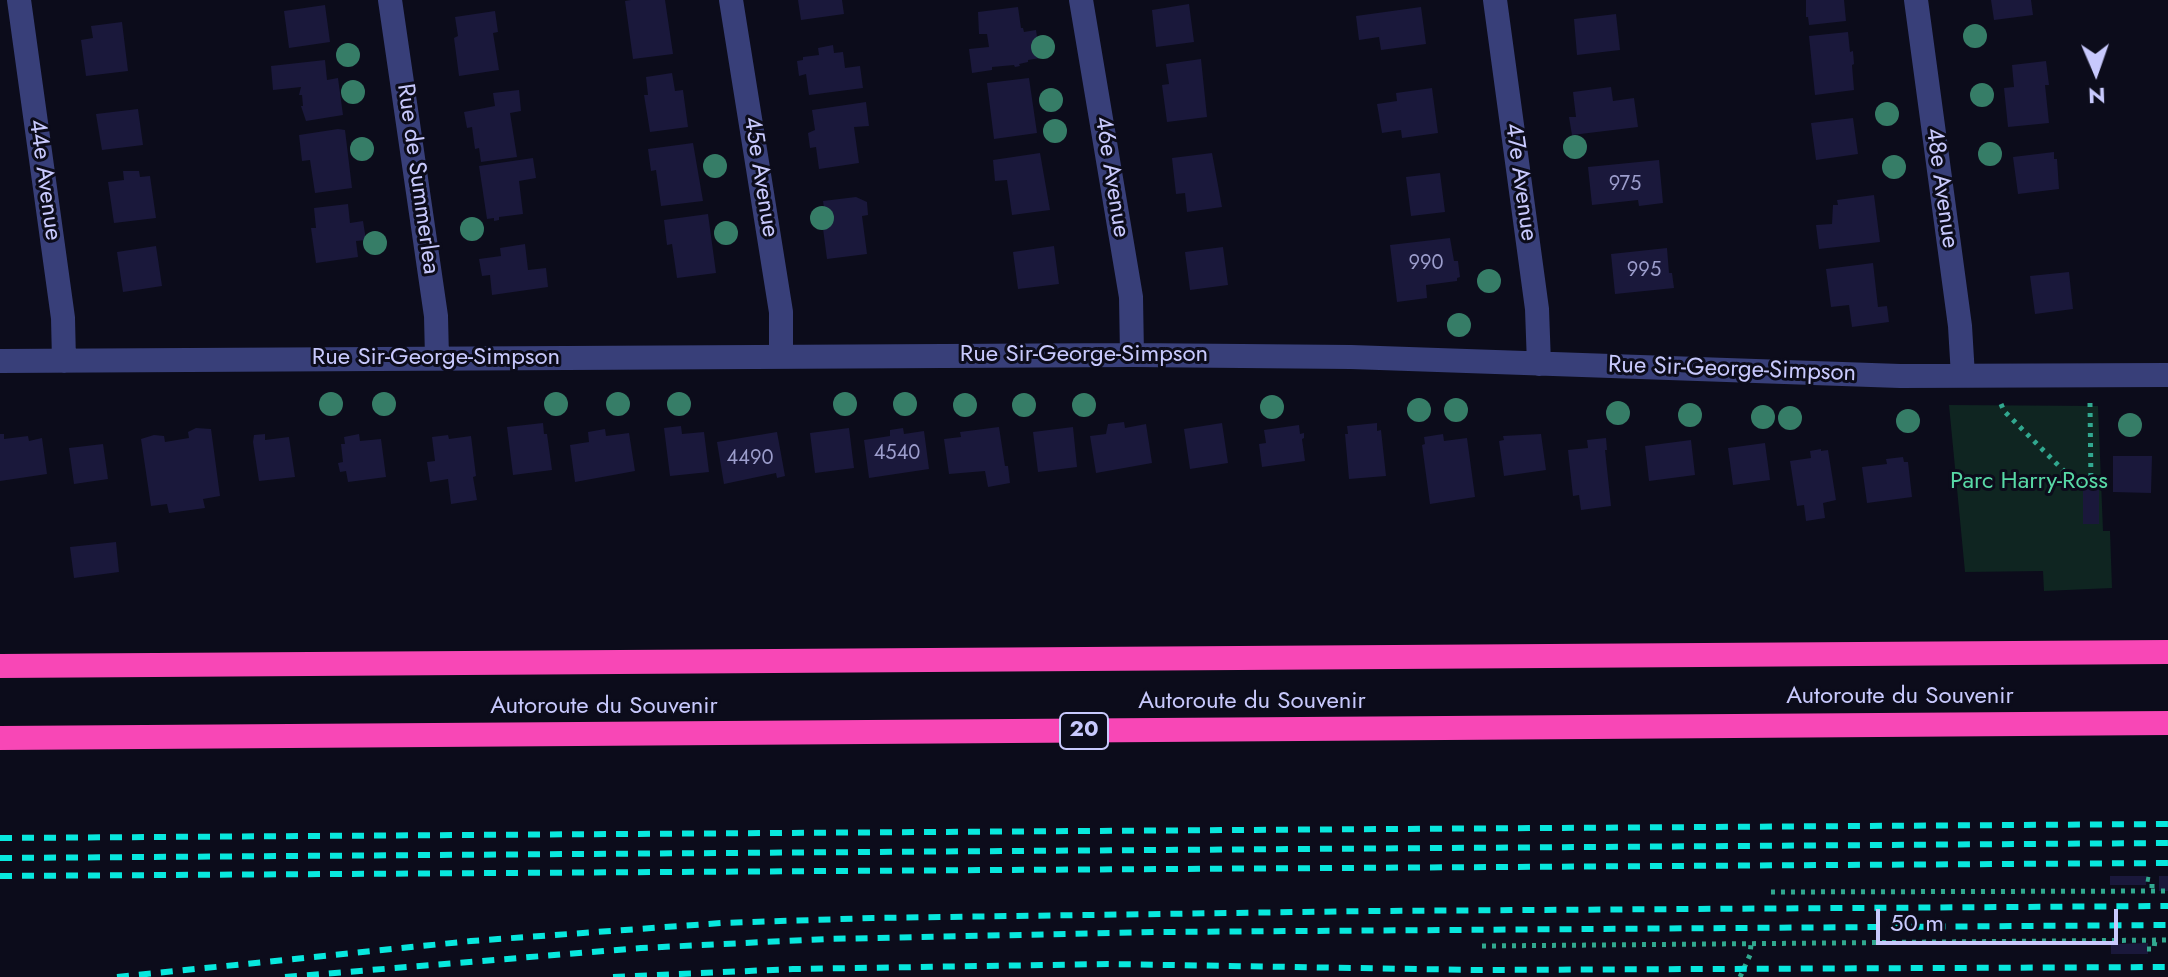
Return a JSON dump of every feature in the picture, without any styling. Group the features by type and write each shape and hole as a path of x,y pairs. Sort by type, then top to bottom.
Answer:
{"highway":[{"name":"Autoroute du Souvenir","path":"0,666 2168,652"},
{"name":"Autoroute du Souvenir","path":"0,738 2168,723"}],"street":[{"name":"44e Avenue","path":"19,0 63,318 64,361"},
{"name":"Rue de Summerlea","path":"390,0 436,316 437,358"},
{"name":"45e Avenue","path":"731,0 781,312 781,355"},
{"name":"46e Avenue","path":"1081,0 1131,297 1132,355"},
{"name":"47e Avenue","path":"1495,0 1537,309 1539,364"},
{"name":"48e Avenue","path":"1916,0 1960,326 1963,376"},
{"name":"Rue Sir-George-Simpson","path":"0,361 1132,355 1351,357 1963,376 2168,375"}],"path":[{"path":"2000,402 2004,411 2070,477 2090,484 2090,400"},
{"path":"2146,879 2152,880 2152,892"},
{"path":"1771,892 2168,891"},
{"path":"2147,949 2154,949 2155,940"},
{"path":"1482,946 2168,940"},
{"path":"1740,977 1750,955 1751,944"}],"green space":[{"name":"Parc Harry-Ross","path":"1949,405 2098,406 2103,531 2110,531 2112,588 2044,591 2043,571 1965,572"}],"building":[{"path":"665,0 673,54 633,59 625,1"},
{"path":"798,0 842,0 844,14 801,20"},
{"path":"1806,0 1844,0 1846,21 1809,25"},
{"path":"1991,0 2031,0 2033,15 1994,20"},
{"path":"1189,4 1194,42 1156,47 1152,10"},
{"path":"325,5 330,42 289,48 284,11"},
{"path":"1018,7 1024,32 1036,30 1040,58 1028,60 1020,66 992,67 992,70 972,73 969,49 989,47 987,34 979,34 978,12"},
{"path":"1421,7 1426,44 1381,50 1379,37 1359,40 1356,16"},
{"path":"495,11 498,32 493,33 499,70 459,76 454,38 458,36 455,17"},
{"path":"1616,14 1620,50 1577,55 1574,19"},
{"path":"122,22 128,71 86,76 81,40 93,38 91,26"},
{"path":"1848,32 1850,52 1853,51 1854,90 1815,95 1809,36"},
{"path":"833,45 834,53 843,52 845,68 860,66 863,88 809,95 806,74 799,76 797,61 819,55 818,48"},
{"path":"1201,59 1207,117 1167,122 1162,85 1169,84 1166,64"},
{"path":"325,60 327,80 338,78 343,115 306,121 301,106 302,95 299,95 301,87 273,90 271,66"},
{"path":"2046,61 2049,123 2008,127 2004,88 2014,87 2012,65"},
{"path":"672,73 675,91 683,90 688,127 650,132 644,95 648,95 646,77"},
{"path":"1029,78 1037,133 994,139 987,83"},
{"path":"1611,87 1613,101 1634,98 1638,127 1572,135 1569,117 1576,117 1573,92"},
{"path":"1432,88 1438,133 1402,138 1401,130 1382,133 1377,104 1397,101 1396,93"},
{"path":"519,90 521,111 510,113 517,157 481,162 479,148 475,149 472,127 467,128 464,112 495,106 493,93"},
{"path":"866,102 869,126 854,127 859,163 819,169 816,147 810,148 808,133 815,130 812,110"},
{"path":"138,109 143,145 102,150 96,114"},
{"path":"1853,118 1858,154 1816,160 1811,123"},
{"path":"345,130 352,188 315,193 310,160 302,161 299,135"},
{"path":"693,143 703,201 661,206 656,170 651,171 648,149"},
{"path":"2054,152 2059,189 2018,194 2013,157"},
{"path":"1040,153 1050,210 1012,215 1007,180 995,181 993,160"},
{"path":"1212,153 1222,207 1187,212 1185,193 1176,194 1172,158"},
{"path":"533,158 536,178 519,181 523,214 499,217 494,221 494,218 487,219 479,166"},
{"path":"1659,160 1663,203 1639,206 1638,200 1592,205 1588,167"},
{"path":"123,171 139,171 140,177 150,176 156,218 114,223 108,182 124,180"},
{"path":"1440,173 1445,212 1411,216 1406,177"},
{"path":"1874,195 1880,242 1819,249 1816,225 1832,224 1833,205 1838,205 1837,200"},
{"path":"856,197 867,202 868,215 862,216 867,254 827,259 823,201"},
{"path":"348,204 350,223 363,221 366,240 356,241 358,257 316,263 311,228 316,228 314,208"},
{"path":"708,214 716,273 677,278 672,244 667,245 664,220"},
{"path":"1450,238 1454,261 1458,261 1460,277 1457,281 1426,285 1427,298 1397,302 1390,245"},
{"path":"525,244 528,270 546,268 548,287 492,295 490,275 482,276 479,259 501,256 500,248"},
{"path":"156,246 162,286 123,292 117,252"},
{"path":"1054,246 1059,284 1018,289 1013,252"},
{"path":"1223,247 1228,285 1190,290 1185,252"},
{"path":"1667,248 1674,288 1615,294 1611,254"},
{"path":"1873,263 1878,307 1887,306 1889,322 1852,327 1849,305 1831,307 1826,269"},
{"path":"2069,272 2073,309 2035,314 2030,276"},
{"path":"1124,422 1125,428 1146,424 1152,463 1096,473 1090,436 1106,434 1108,424"},
{"path":"543,423 552,470 513,475 507,427"},
{"path":"1222,423 1228,463 1190,469 1184,429"},
{"path":"1377,423 1377,431 1381,430 1386,476 1349,479 1347,426"},
{"path":"1299,425 1300,434 1304,433 1305,461 1262,467 1259,444 1266,443 1264,430"},
{"path":"681,426 682,434 704,432 709,472 670,476 664,428"},
{"path":"999,427 1010,483 988,487 985,471 949,474 944,439 961,437 960,432"},
{"path":"1073,427 1077,467 1038,472 1033,432"},
{"path":"196,428 211,429 220,496 203,499 205,508 169,513 167,504 151,506 141,439 154,435 164,436 165,442 189,438 188,432"},
{"path":"849,428 854,468 815,473 810,433"},
{"path":"903,428 904,434 924,431 929,469 869,478 864,440 890,436 890,430"},
{"path":"605,429 606,436 629,433 635,471 575,482 570,445 589,442 588,432"},
{"path":"777,432 785,476 777,478 776,473 724,484 717,442"},
{"path":"0,434 4,434 4,439 28,436 29,441 42,438 47,474 0,481"},
{"path":"265,434 265,440 289,437 295,477 259,481 253,442 254,435"},
{"path":"359,434 360,441 381,439 386,477 348,482 346,471 340,472 338,463 343,462 341,444 345,444 344,437"},
{"path":"1443,434 1444,441 1467,438 1475,497 1430,504 1422,445 1425,444 1424,437"},
{"path":"1541,434 1546,470 1504,476 1499,441 1504,440 1503,436"},
{"path":"448,435 449,439 471,436 477,500 451,504 448,479 430,482 427,462 435,461 432,437"},
{"path":"1606,438 1611,506 1581,510 1579,495 1573,496 1568,450 1588,448 1587,440"},
{"path":"1691,440 1695,475 1649,481 1645,446"},
{"path":"1765,443 1770,480 1733,485 1728,448"},
{"path":"103,444 108,479 74,484 69,448"},
{"path":"1828,450 1836,500 1823,503 1825,518 1806,521 1804,505 1797,506 1790,461 1811,458 1810,451"},
{"path":"2113,456 2152,456 2151,493 2113,492"},
{"path":"1903,457 1904,462 1908,462 1912,497 1867,503 1862,467 1887,464 1886,459"},
{"path":"2083,486 2099,486 2099,524 2083,524"},
{"path":"116,542 119,572 74,578 70,547"},
{"path":"2110,876 2146,876 2146,885 2110,885"},
{"path":"2159,876 2168,876 2168,891 2159,891"},
{"path":"2148,943 2148,954 2111,954 2111,944"}],"railway":[{"path":"0,838 2168,824"},
{"path":"0,858 2168,843"},
{"path":"0,876 2168,863"},
{"path":"117,977 471,941 722,923 1371,911 2168,906"},
{"path":"285,977 641,948 827,939 1158,932 2168,925"},
{"path":"613,977 793,969 1108,964 1478,970 2168,967"}]}
